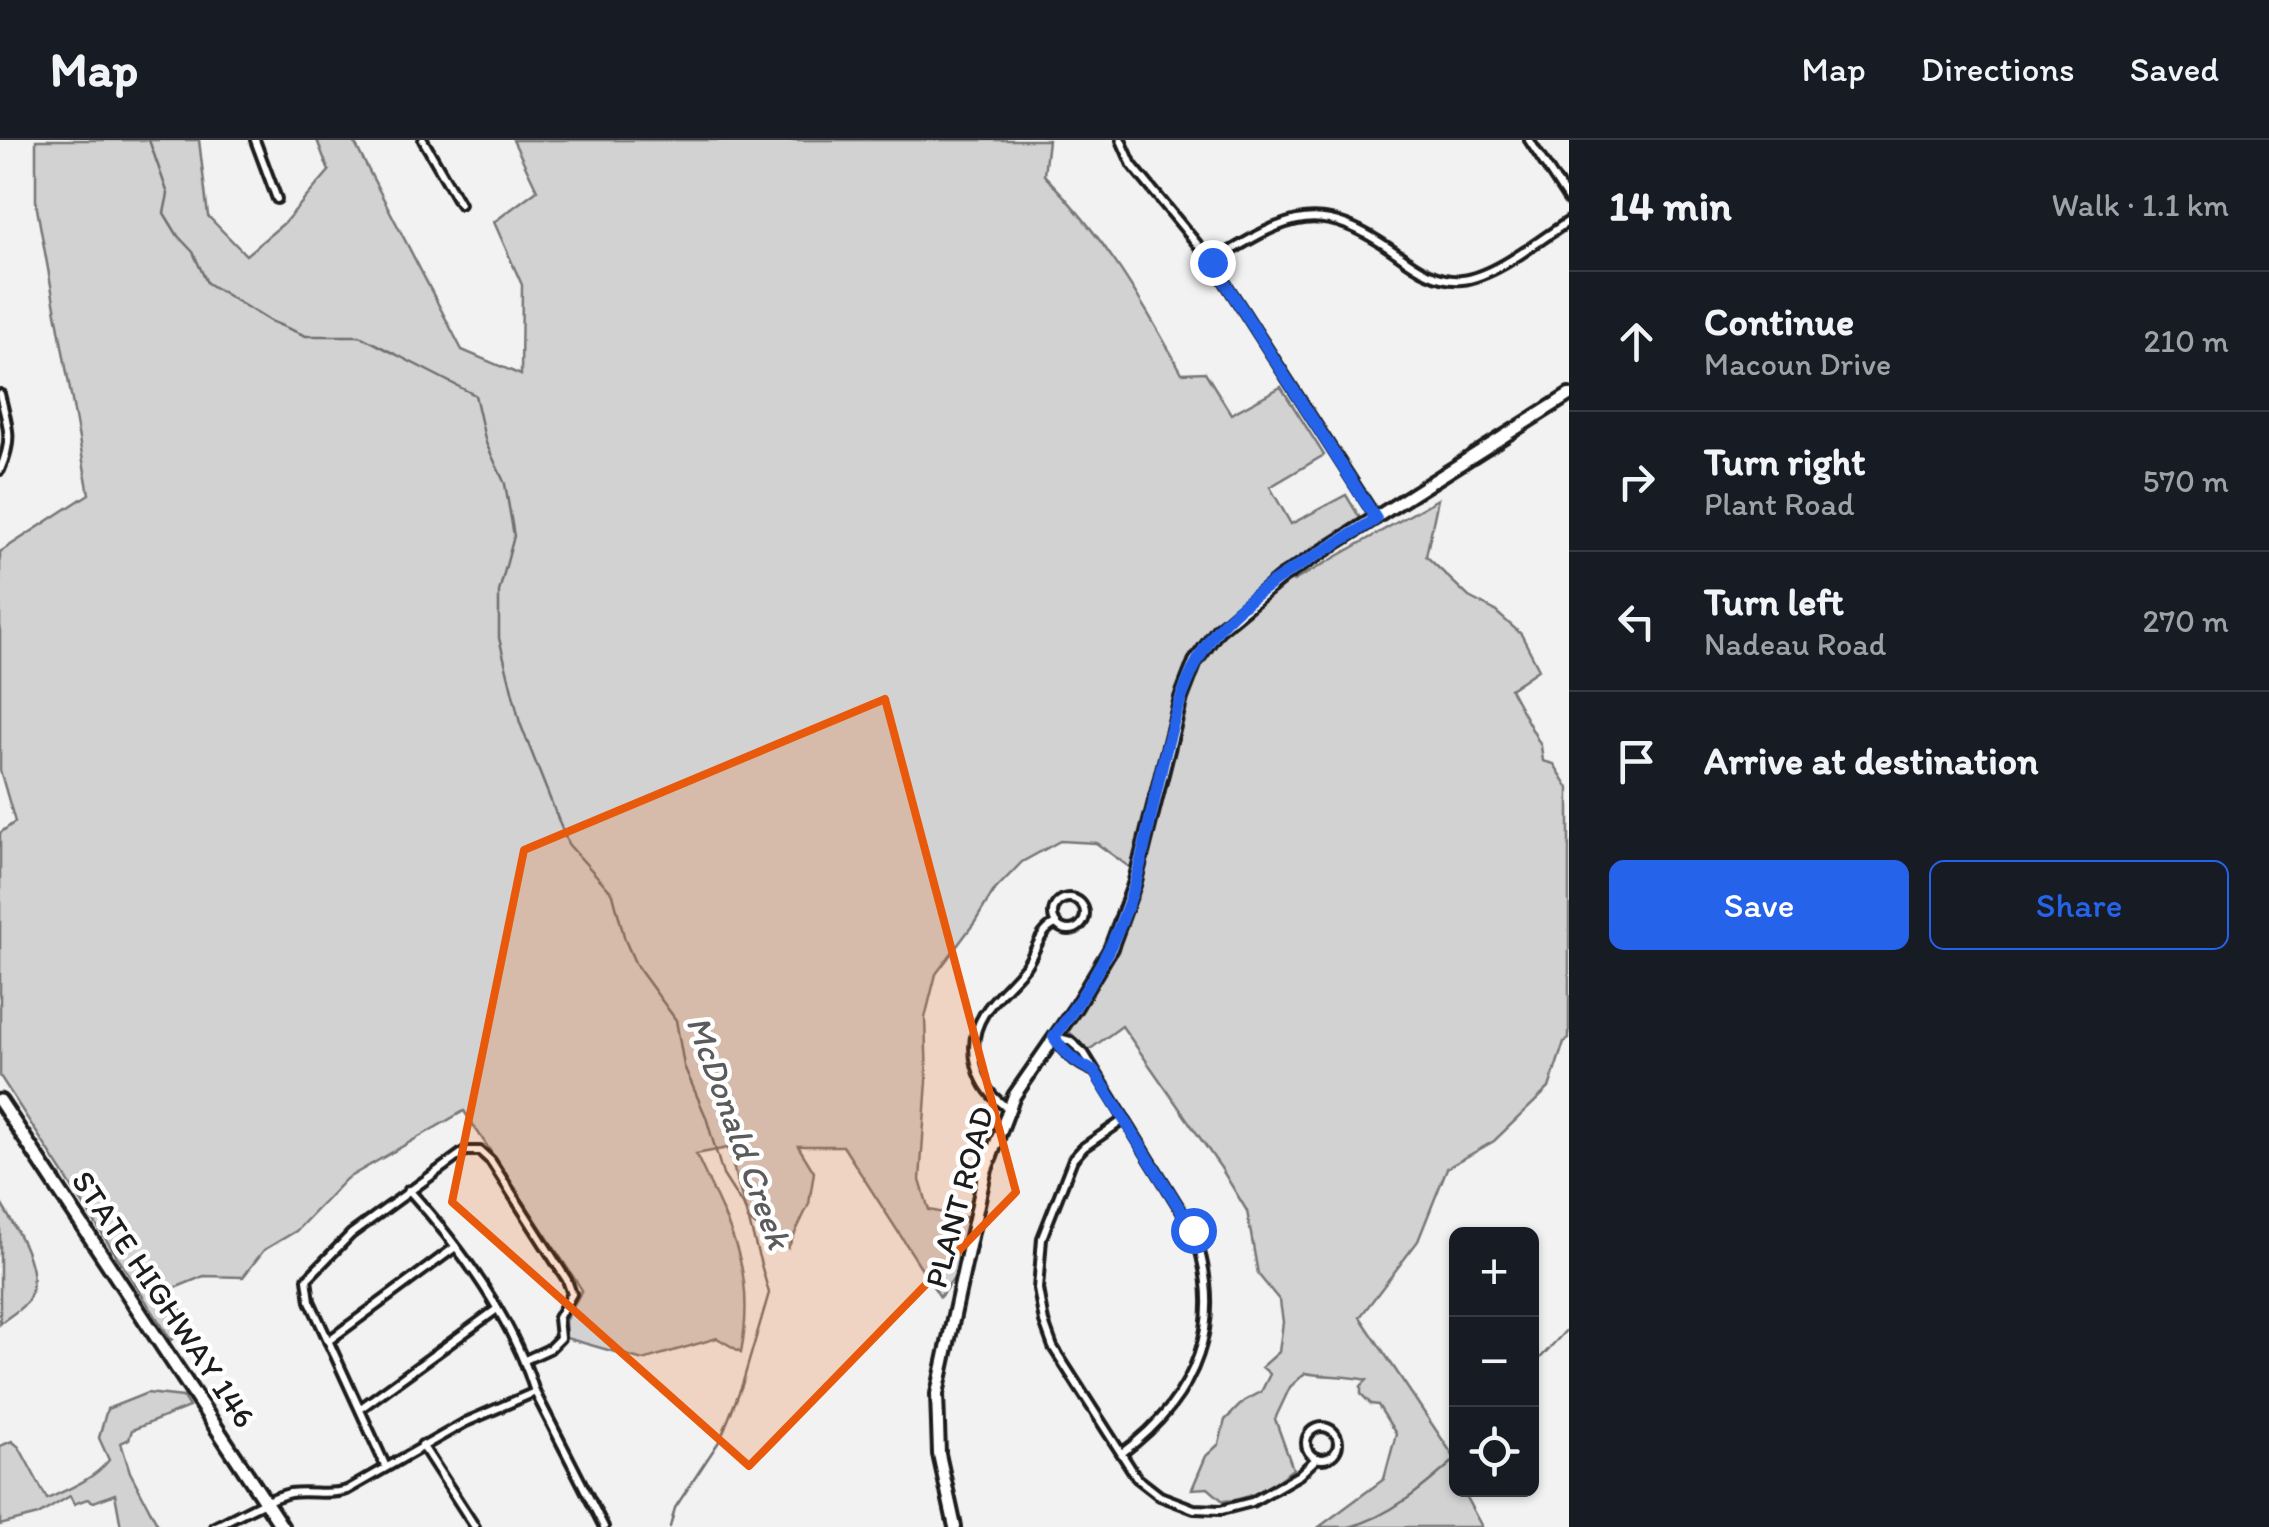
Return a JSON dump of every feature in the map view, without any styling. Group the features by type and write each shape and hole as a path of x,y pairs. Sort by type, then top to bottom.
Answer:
{"main road":[{"name":"STATE HIGHWAY 146","path":"0,1101 282,1527"}],"street":[{"path":"255,140 276,199"},
{"path":"423,140 460,204"},
{"path":"1120,140 1132,164 1212,262 1376,519"},
{"path":"1530,140 1569,201"},
{"path":"1212,262 1279,225 1327,218 1367,232 1435,277 1464,280 1494,268 1569,221"},
{"path":"0,394 10,427 10,448 0,470"},
{"name":"PLANT ROAD","path":"955,1527 939,1454 937,1394 986,1172 1008,1108 1111,948 1134,885 1181,698 1195,662 1218,630 1282,577 1569,395"},
{"path":"1071,897 1081,902 1085,918 1080,926 1070,930 1056,924 1052,914 1056,903 1071,897"},
{"path":"1008,1108 993,1098 979,1076 974,1060 977,1026 990,1004 1035,953 1044,931 1056,924"},
{"path":"1054,1037 1079,1065 1094,1071 1193,1230 1204,1259 1208,1295 1206,1333 1194,1367 1161,1421 1122,1454"},
{"path":"1125,1119 1073,1160 1042,1238 1038,1289 1053,1347 1137,1478 1160,1496 1194,1509 1221,1510 1252,1502 1298,1476 1316,1458 1327,1458 1336,1452 1336,1436 1329,1429 1319,1428 1308,1437 1307,1447 1316,1458"},
{"path":"386,1467 306,1290 307,1279 352,1234 465,1150 480,1151 491,1161 568,1280 572,1294 558,1318 560,1338 526,1360"},
{"path":"409,1190 497,1308 526,1360 535,1392 604,1527"},
{"path":"328,1341 454,1248"},
{"path":"360,1408 497,1308"},
{"path":"214,1527 283,1494 334,1494 422,1445 535,1392"},
{"path":"422,1445 474,1527"}],"highlighted area":[{"path":"885,699 1016,1192 749,1466 452,1202 524,850"}],"shaded area":[{"path":"36,140 199,140 208,216 246,255 284,223 329,171 317,140 353,140 462,350 521,375 522,285 494,222 537,190 513,140 1048,140 1044,175 1120,269 1182,373 1205,372 1231,414 1281,387 1324,455 1270,487 1291,524 1346,495 1360,518 1316,550 1292,582 1438,499 1426,556 1469,597 1494,610 1521,634 1539,669 1510,689 1541,746 1543,761 1554,764 1569,788 1569,1039 1564,1042 1549,1088 1494,1141 1447,1168 1418,1241 1360,1317 1449,1450 1449,1497 1466,1497 1482,1527 1319,1527 1384,1479 1396,1434 1378,1405 1361,1394 1361,1386 1367,1380 1351,1377 1305,1373 1290,1387 1275,1419 1293,1469 1277,1481 1252,1495 1223,1501 1208,1488 1192,1489 1206,1456 1219,1444 1225,1420 1244,1401 1261,1392 1270,1374 1262,1367 1279,1352 1283,1322 1280,1301 1258,1274 1247,1211 1122,1026 1089,1050 1069,1032 1073,997 1095,967 1132,869 1096,843 1060,841 1022,862 993,892 936,974 925,1018 927,1081 920,1180 929,1210 969,1218 955,1276 940,1297 843,1146 798,1146 814,1172 809,1204 788,1248 748,1220 728,1148 696,1154 737,1249 745,1296 741,1352 717,1338 643,1360 566,1338 565,1321 582,1290 464,1111 346,1179 296,1231 264,1250 243,1277 204,1276 172,1289 189,1328 171,1340 0,1076 0,833 15,822 0,770 0,552 89,494 36,203"},
{"path":"0,1202 30,1261 32,1287 27,1302 0,1324"},
{"path":"147,1393 183,1397 189,1407 132,1430 129,1439 121,1443 130,1472 159,1527 121,1527 115,1494 74,1504 70,1496 38,1515 0,1525 0,1446 12,1441 19,1447 47,1499 103,1467 109,1460 99,1438 107,1409"}],"waterway":[{"name":"McDonald Creek","path":"149,140 168,194 164,213 193,252 207,283 268,320 306,336 360,336 475,395 486,443 505,484 514,536 499,592 499,638 520,723 568,844 613,894 636,965 676,1020 684,1066 706,1117 723,1175 746,1211 769,1293 742,1385 720,1440 675,1508 670,1527"},
{"path":"1539,1359 1569,1327"},
{"path":"1349,1527 1393,1508 1449,1465"}],"route":[{"path":"1193,1230 1094,1071 1079,1065 1054,1037 1111,948 1134,885 1181,698 1195,662 1218,630 1250,601 1376,519 1212,262"}]}
